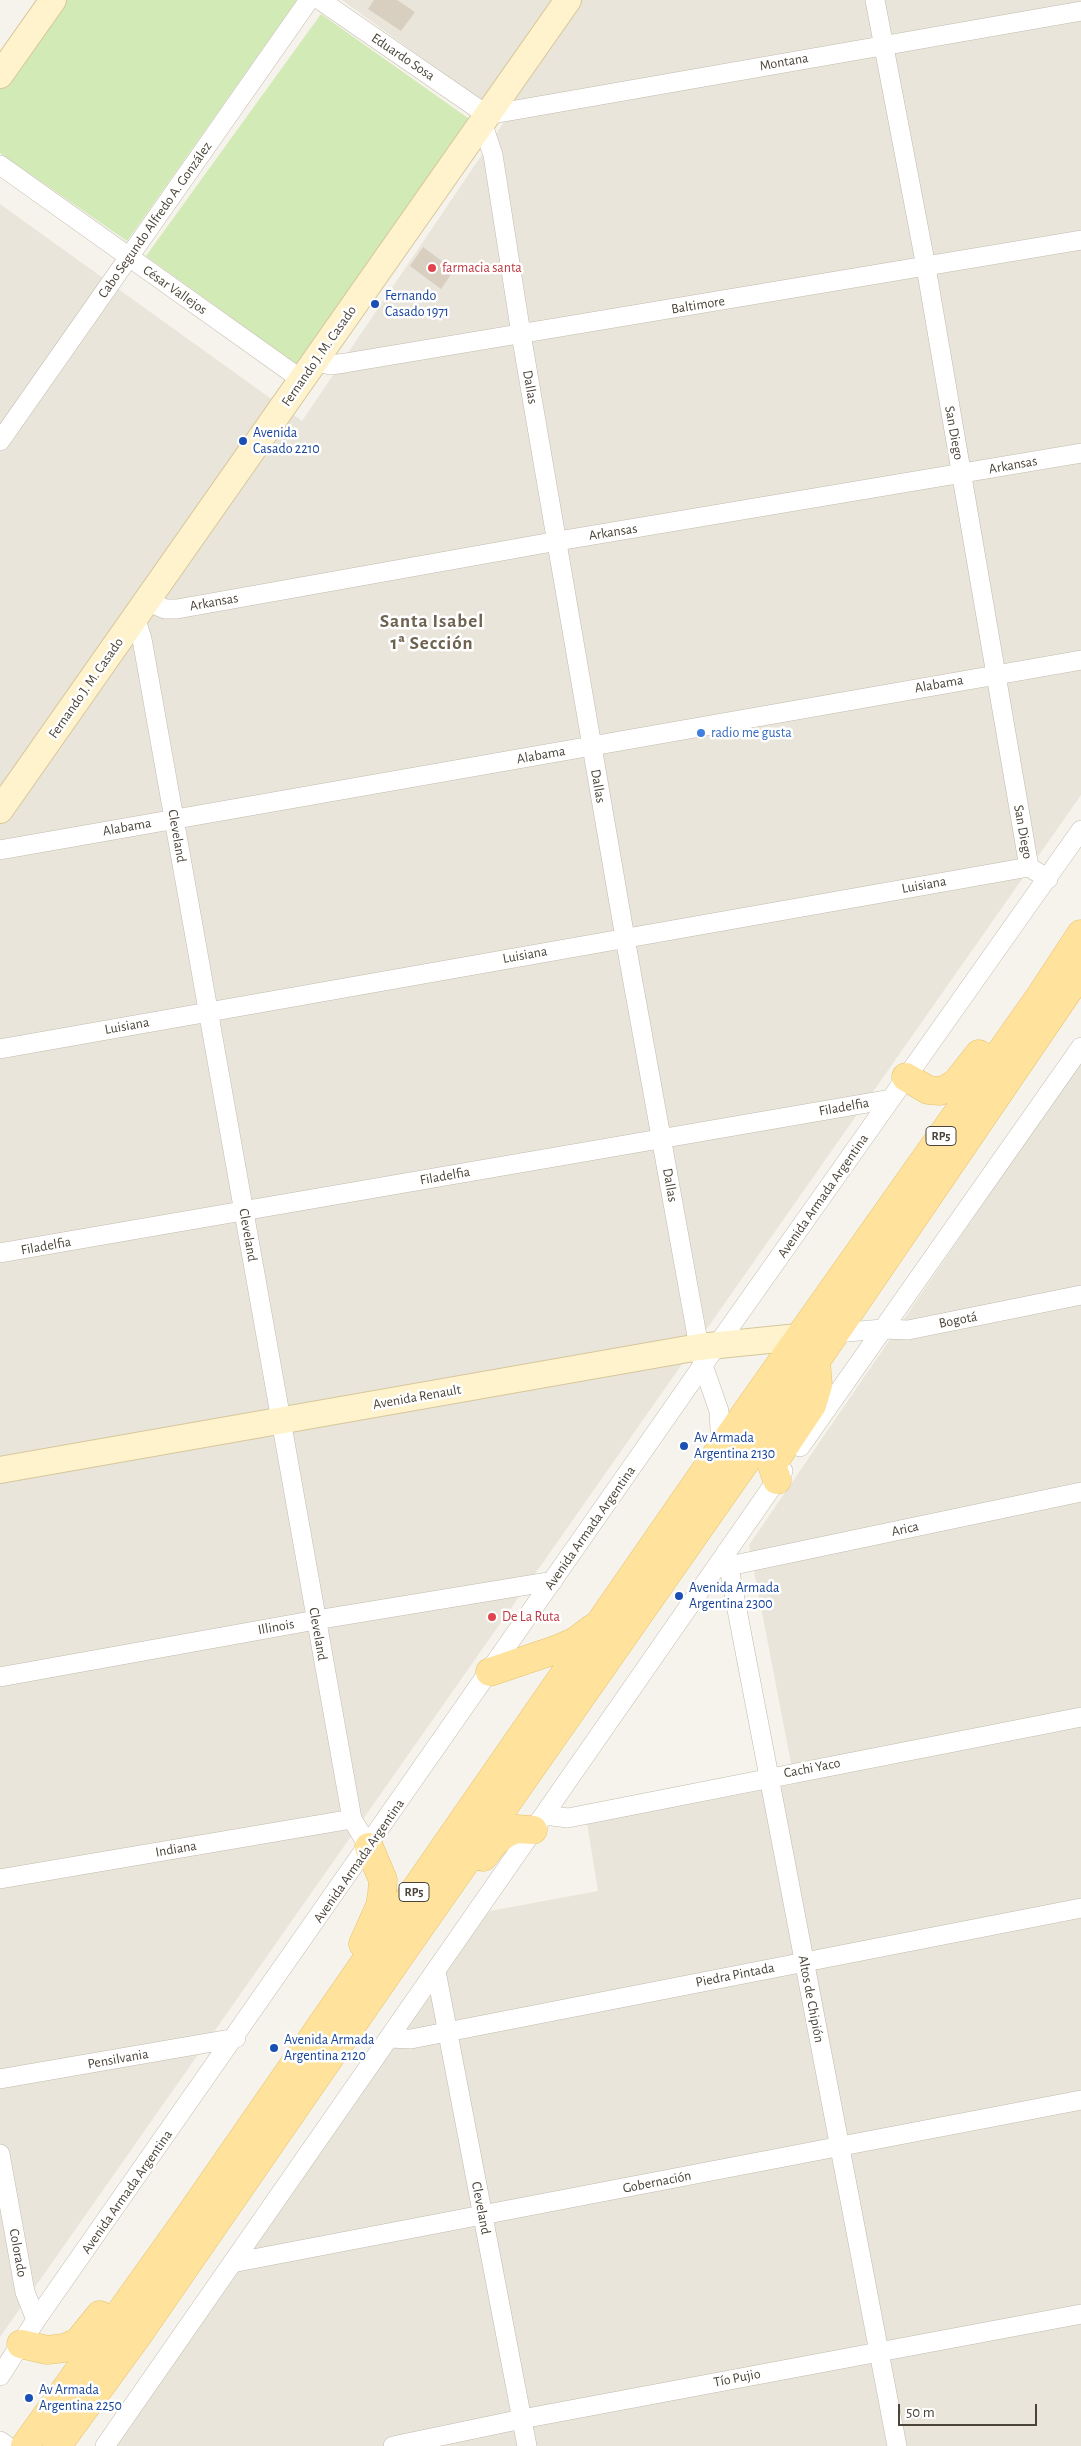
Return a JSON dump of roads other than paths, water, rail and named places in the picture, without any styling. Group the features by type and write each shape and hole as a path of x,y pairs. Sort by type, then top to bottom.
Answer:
{"main road":[{"name":"RP5","path":"25,2446 190,2215 721,1448 1041,996 1081,934"},
{"name":"RP5","path":"57,2446 138,2335 399,1957 816,1361 1081,972"},
{"path":"906,1077 928,1090 940,1091 948,1088 956,1083 1017,1007 1041,996"},
{"path":"777,1480 772,1465 812,1405 818,1385 816,1361"},
{"path":"490,1672 576,1641 602,1622"},
{"path":"399,1957 437,1919 494,1843 505,1834 539,1822"},
{"path":"350,1984 359,1954 380,1906 382,1893 382,1880 369,1847"},
{"path":"21,2344 47,2350 64,2348 78,2342 87,2333 148,2248 190,2215"}],"street":[{"path":"0,75 53,0"},
{"name":"Cabo Segundo Alfredo A. González","path":"0,441 310,0"},
{"name":"Eduardo Sosa","path":"320,0 484,118"},
{"name":"Fernando J. M. Casado","path":"0,810 568,0"},
{"name":"San Diego","path":"875,0 926,267 1028,867"},
{"name":"Montana","path":"484,118 1081,11"},
{"name":"Dallas","path":"484,118 493,155 521,334 625,938 662,1138 719,1411 721,1448"},
{"name":"César Vallejos","path":"0,165 129,257 308,371"},
{"name":"Baltimore","path":"308,371 338,364 1081,240"},
{"name":"Arkansas","path":"147,601 165,609 177,609 558,541 962,475 1081,453"},
{"name":"Cleveland","path":"132,622 138,626 142,639 352,1819 369,1847"},
{"name":"Alabama","path":"0,850 1081,660"},
{"name":"Avenida Armada Argentina","path":"0,2376 36,2320 236,2038 554,1581 707,1353 891,1099 1081,830"},
{"path":"1028,867 1048,879"},
{"name":"Luisiana","path":"0,1049 1028,867"},
{"path":"105,2446 539,1822 728,1559 777,1480 1081,1047"},
{"name":"Filadelfia","path":"0,1254 891,1099"},
{"name":"Bogotá","path":"835,1333 883,1329 908,1330 1081,1295"},
{"name":"Avenida Renault","path":"0,1470 281,1421 800,1337 835,1333"},
{"name":"Arica","path":"728,1559 1081,1492"},
{"name":"Altos de Chipión","path":"728,1559 897,2446"},
{"name":"Illinois","path":"0,1677 316,1620 554,1581"},
{"name":"Cachi Yaco","path":"539,1822 568,1818 769,1776 1081,1717"},
{"name":"Indiana","path":"0,1879 352,1819"},
{"name":"Piedra Pintada","path":"389,2038 411,2038 1081,1908"},
{"name":"Cleveland","path":"436,1971 527,2446"},
{"name":"Pensilvania","path":"0,2079 236,2038"},
{"name":"Gobernación","path":"232,2263 1081,2100"},
{"name":"Colorado","path":"0,2154 25,2292 36,2320"},
{"name":"Tío Pujio","path":"393,2446 522,2419 1081,2314"},
{"path":"0,2441 7,2446"}],"place":[{"name":"farmacia santa","path":"432,268"},
{"name":"Fernando Casado 1971","path":"375,304"},
{"name":"Avenida Casado 2210","path":"243,441"},
{"name":"radio me gusta","path":"701,733"},
{"name":"Av Armada Argentina 2130","path":"684,1446"},
{"name":"Avenida Armada Argentina 2300","path":"679,1596"},
{"name":"De La Ruta","path":"492,1617"},
{"name":"Avenida Armada Argentina 2120","path":"274,2048"},
{"name":"Av Armada Argentina 2250","path":"29,2398"}],"district":[{"name":"Santa Isabel 1ª Sección","path":"432,632"}]}
